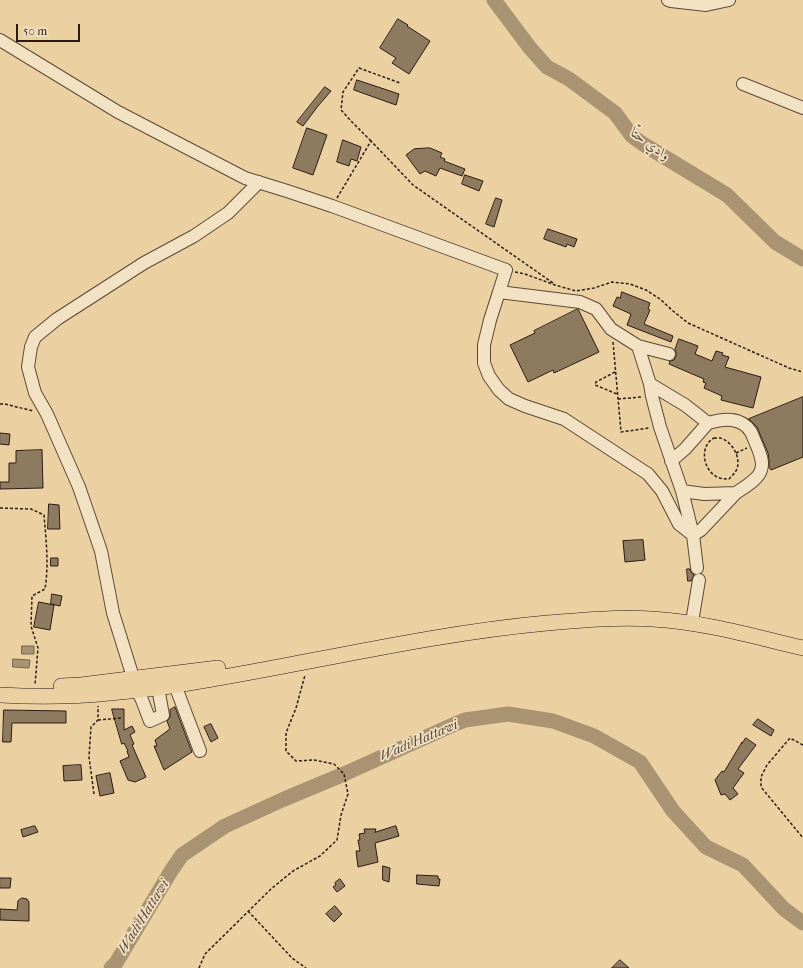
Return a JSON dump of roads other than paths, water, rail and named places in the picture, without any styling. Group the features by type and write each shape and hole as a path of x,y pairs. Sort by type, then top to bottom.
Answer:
{"main road":[{"path":"0,695 34,696 97,694 135,684 457,626 580,612 632,611 693,616 743,626 779,636 803,640"},
{"path":"0,687 35,688 135,684 158,688 460,634 579,620 631,619 678,621 723,628 803,648"}],"street":[{"path":"668,0 671,2 706,5 729,0"},
{"path":"0,40 118,112 245,178 332,206 506,270 490,320 484,345 484,363 489,376 509,399 525,406 564,418 648,474 662,491 679,524 693,535"},
{"path":"743,84 803,108"},
{"path":"158,688 163,715 150,721 135,684 113,613 101,551 79,487 47,414 35,393 28,366 31,347 35,336 57,319 144,263 194,236 228,213 259,182"},
{"path":"500,292 580,302 596,309 611,328 638,346 669,354"},
{"path":"638,346 660,427 682,491 693,535 697,568"},
{"path":"651,390 685,405 708,423"},
{"path":"671,461 708,423 721,420 734,420 744,424 751,432 762,458 761,471 754,480 736,493 701,530 693,535"},
{"path":"682,491 704,494 736,493"},
{"path":"693,616 699,580"},
{"path":"175,685 200,751"}],"waterway":[{"name":"وادي حتّا","path":"494,0 530,48 547,67 569,79 615,113 632,136 643,144 727,195 775,242 803,259"},
{"name":"Wadi Hattawi","path":"111,968 116,963 182,855 225,826 465,720 508,714 553,721 594,736 640,762 673,811 706,847 743,865 784,909 803,923"}]}
